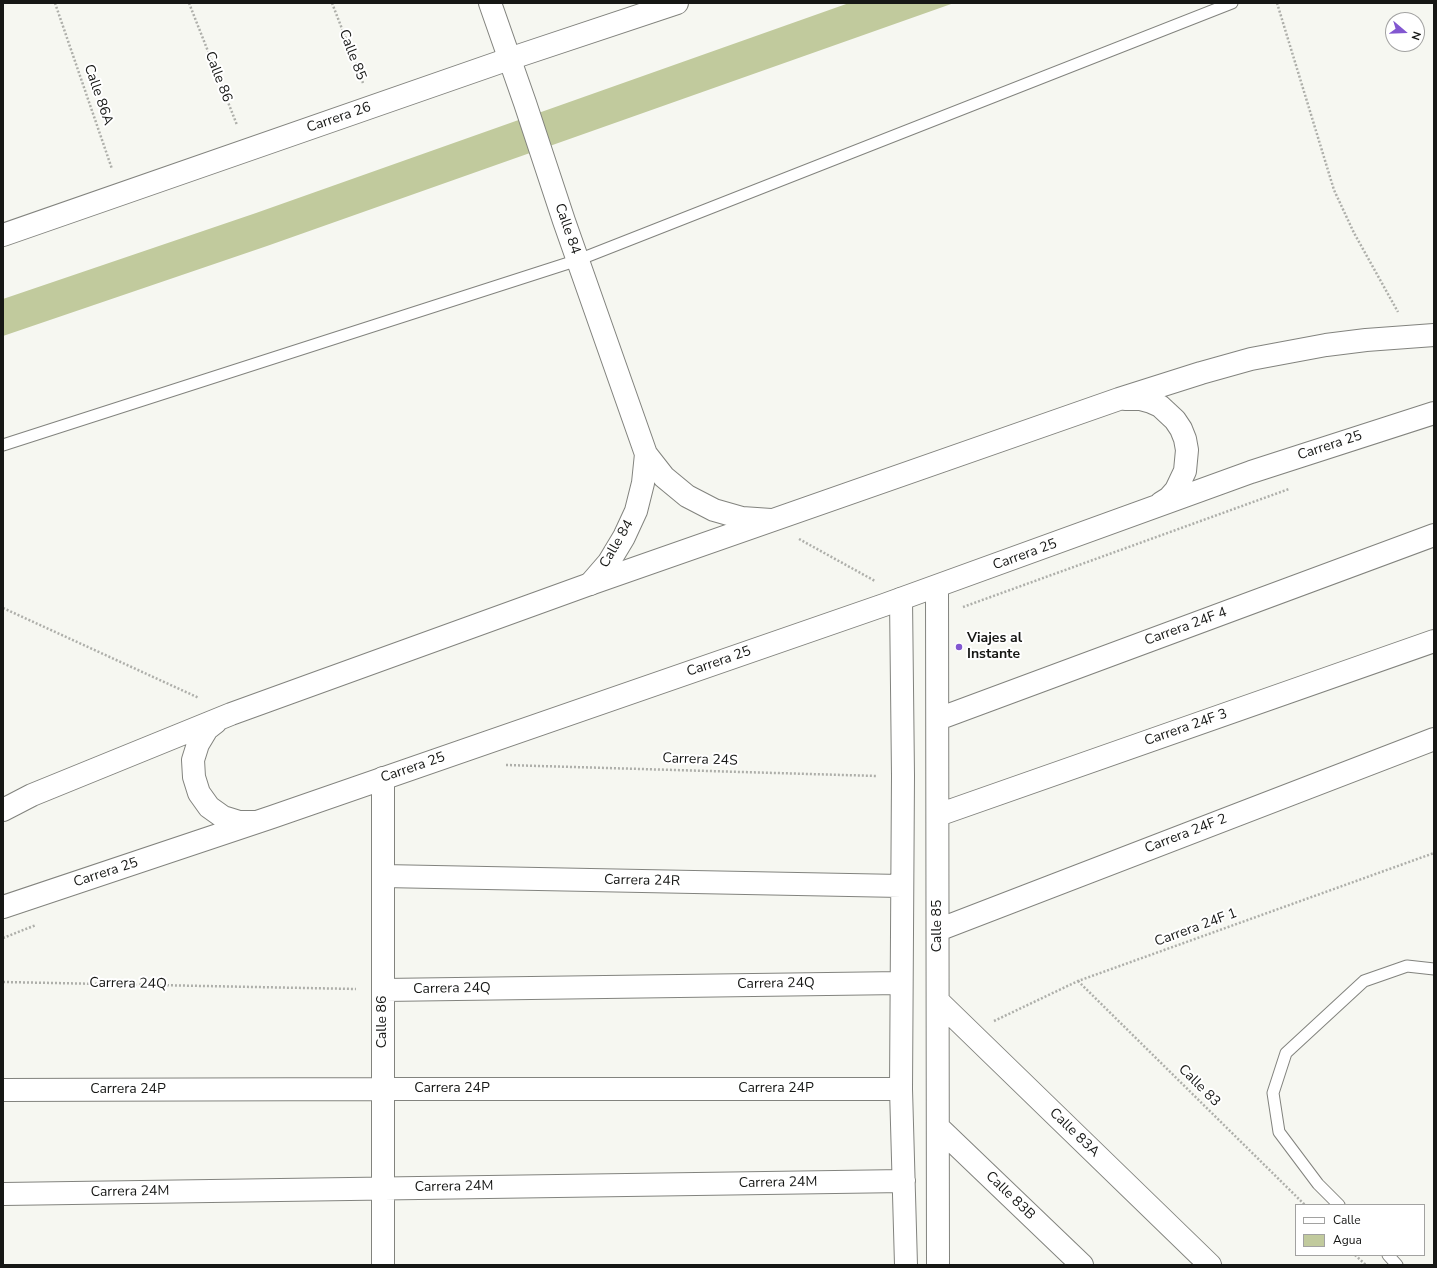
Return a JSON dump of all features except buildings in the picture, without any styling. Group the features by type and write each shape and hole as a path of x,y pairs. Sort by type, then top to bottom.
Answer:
{"street":[{"name":"Calle 84","path":"490,3 525,102 564,221 646,454 664,477 687,496 714,510 742,518 772,520"},
{"name":"Carrera 26","path":"3,235 509,59 677,3"},
{"path":"3,810 32,795 231,714 590,584 1119,400 1201,373 1251,359 1326,345 1366,340 1434,336"},
{"path":"1119,400 1130,398 1140,399 1160,406 1175,420 1185,439 1187,460 1185,471 1181,480 1169,498 1151,509"},
{"name":"Carrera 25","path":"3,907 272,818 382,778 901,599 1251,472 1434,412"},
{"name":"Calle 84","path":"590,584 609,562 624,537 636,511 643,483 646,454"},
{"name":"Carrera 24F 4","path":"938,719 1434,535"},
{"name":"Calle 85","path":"937,586 938,1265"},
{"path":"901,599 903,776 901,886 901,1089 906,1265"},
{"name":"Carrera 24F 3","path":"938,815 1434,640"},
{"path":"231,714 220,719 207,730 198,744 193,760 194,777 199,793 209,807 223,817 239,822 256,822 272,818"},
{"name":"Carrera 24F 2","path":"938,930 1434,739"},
{"name":"Calle 86","path":"382,778 383,1265"},
{"name":"Carrera 24R","path":"383,876 901,886"},
{"name":"Carrera 24Q","path":"383,990 901,983"},
{"name":"Calle 83A","path":"938,1001 1210,1265"},
{"name":"Carrera 24P","path":"3,1090 901,1089"},
{"name":"Calle 83B","path":"938,1127 1082,1265"},
{"name":"Carrera 24M","path":"3,1194 904,1181"}],"lane":[{"path":"3,445 578,260 1232,3"},
{"path":"1338,1204 1318,1184 1278,1132 1273,1093 1286,1053 1364,981 1407,966 1434,969"},
{"path":"1389,1256 1398,1265"}],"path":[{"name":"Calle 86A","path":"56,3 121,194"},
{"name":"Calle 86","path":"189,3 247,150"},
{"name":"Calle 85","path":"332,3 373,106"},
{"path":"1277,3 1334,190 1354,233 1413,338"},
{"path":"958,608 1293,488"},
{"path":"794,536 876,581"},
{"path":"3,608 231,714"},
{"name":"Carrera 24S","path":"504,765 903,776"},
{"name":"Carrera 24F 1","path":"970,1032 1078,981 1434,853"},
{"name":"Calle 83","path":"1078,981 1304,1204"},
{"name":"Carrera 24Q","path":"3,982 383,990"},
{"path":"1356,1256 1366,1265"}],"water":[{"path":"849,3 954,3 267,246 3,336 3,299 256,213"}],"place":[{"name":"Viajes al Instante","path":"959,647"}]}
